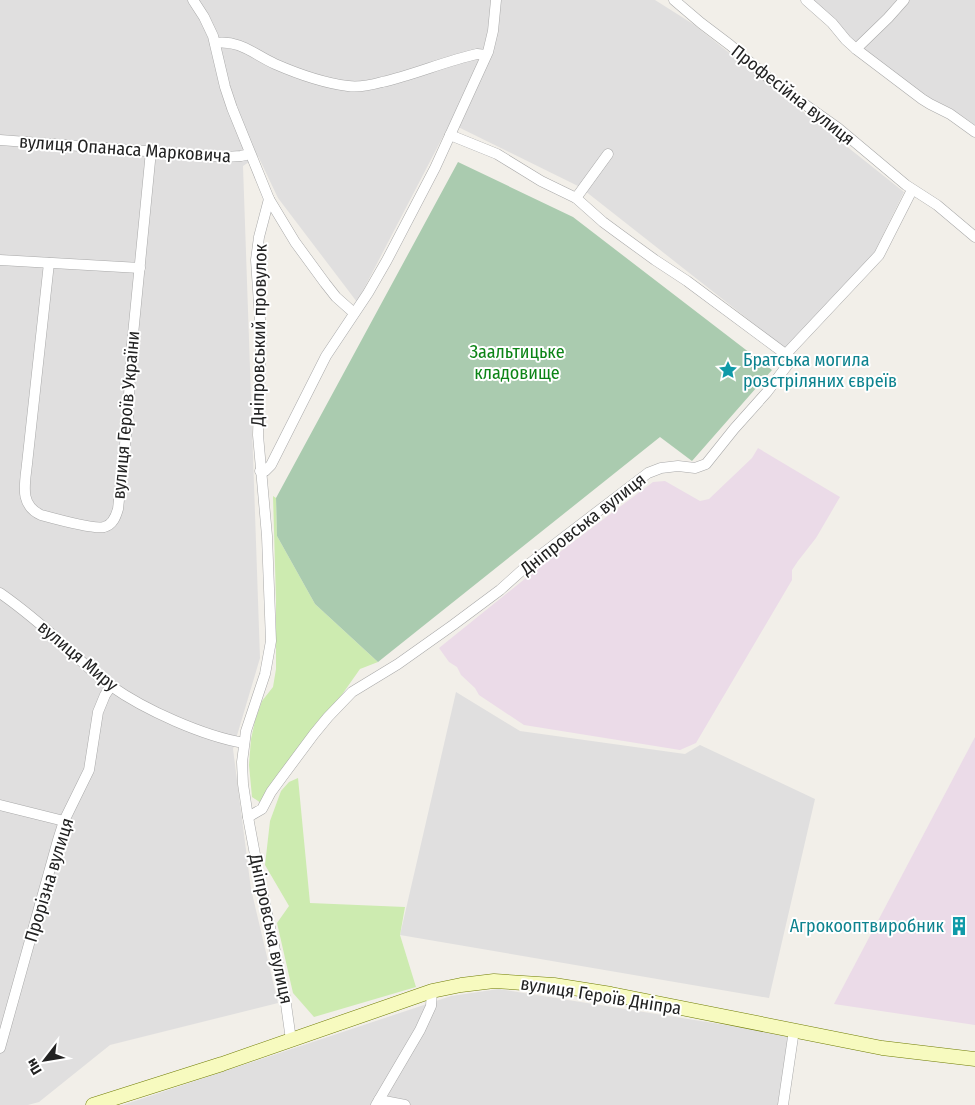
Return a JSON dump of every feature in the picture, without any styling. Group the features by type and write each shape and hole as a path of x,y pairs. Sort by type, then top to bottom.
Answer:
{"main road":[{"name":"вулиця Героїв Дніпра","path":"93,1105 222,1064 432,991 461,984 494,981 554,984 882,1048 975,1059"}],"street":[{"name":"Дніпровський провулок","path":"193,0 215,43 232,108 269,199 295,242 325,283 336,297 354,313"},
{"path":"260,471 270,468 317,372 368,293 435,168 486,56 493,31 496,0"},
{"name":"Професійна вулиця","path":"674,0 772,81 838,128 912,190 937,205 975,237"},
{"path":"806,0 832,23 856,49 922,99 950,114 975,132"},
{"path":"856,49 904,0"},
{"path":"215,43 222,42 241,45 265,59 292,71 331,83 349,86 365,86 399,78 477,54 486,56"},
{"path":"450,135 491,151 541,181 576,198 622,236 786,354 880,255 912,190"},
{"name":"вулиця Опанаса Марковича","path":"0,140 225,157 250,154"},
{"name":"вулиця Героїв України","path":"49,262 27,464 26,500 35,513 104,528 113,521 118,509 151,151"},
{"path":"576,198 608,154"},
{"name":"Дніпровський провулок","path":"260,471 258,435 261,334 256,260 259,237 269,199"},
{"path":"0,260 140,268"},
{"name":"Дніпровська вулиця","path":"248,817 262,809 271,792 310,740 328,717 352,692 406,659 461,619 500,590 529,564 648,473 661,468 678,466 695,468 706,464 767,392 792,359 786,354"},
{"name":"Дніпровська вулиця","path":"260,471 266,536 271,641 266,674 250,717 242,762 248,817 285,996 291,1040"},
{"name":"вулиця Миру","path":"0,593 41,625 111,686 153,710 183,724 220,738 244,743"},
{"name":"Прорізна вулиця","path":"0,1048 51,861 64,821 89,770 98,712 111,686"},
{"path":"0,805 64,821"},
{"path":"405,1105 377,1103 420,1030 430,1006 432,991"},
{"path":"783,1105 794,1030"}],"shaded area":[{"path":"0,0 655,0 693,24 904,192 873,255 786,349 580,187 450,123 357,302 278,198 258,156 243,166 260,658 233,749 251,889 278,1003 110,1045 39,1102 28,1105 0,1105"},
{"path":"806,0 975,0 975,132 922,99"},
{"path":"758,448 840,497 816,538 792,570 792,580 696,743 680,750 524,725 479,695 439,648 537,569 653,482 665,481 700,501 709,499 752,458"},
{"path":"456,692 520,731 685,754 700,745 815,799 769,998 400,935"},
{"path":"975,737 975,1025 834,1004"},
{"path":"499,989 789,1035 778,1105 123,1105 451,996"}],"green space":[{"name":"Заальтицьке кладовище","path":"458,162 573,217 772,370 692,461 660,437 378,662 315,604 277,536 276,498"},
{"path":"273,496 276,498 277,536 315,604 378,662 360,669 341,696 317,722 261,803 252,797 249,765 251,739 255,721 262,701 273,687 276,669"},
{"path":"298,778 310,903 405,907 400,935 416,987 314,1017 293,993 277,923 289,906 265,865 270,821 281,791 289,782"}],"place":[{"name":"Братська могила розстріляних євреїв","path":"728,370"},
{"name":"Агрокооптвиробник","path":"959,926"}]}
